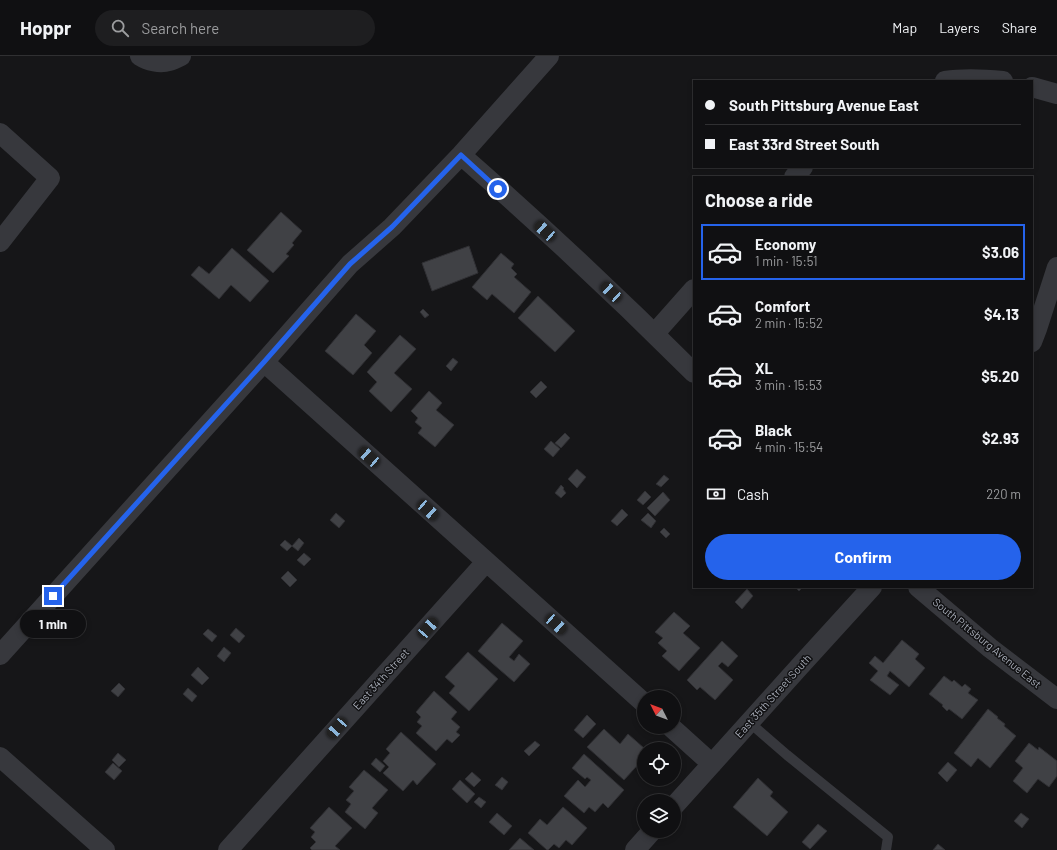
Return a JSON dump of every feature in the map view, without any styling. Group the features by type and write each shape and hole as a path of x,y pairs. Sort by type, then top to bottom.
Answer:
{"street":[{"path":"140,56 144,59 157,62 168,62 181,56"},
{"path":"0,655 264,362 350,264 392,227 461,155 549,56"},
{"path":"950,80 992,80"},
{"path":"1033,87 1057,94"},
{"path":"0,133 50,178 0,242"},
{"path":"461,155 655,333 693,372"},
{"path":"795,176 802,168"},
{"path":"1033,339 1057,267"},
{"path":"655,333 693,290"},
{"path":"264,362 637,697"},
{"name":"East 34th Street","path":"228,850 486,562"},
{"name":"East 35th Street South","path":"681,798 871,588"},
{"name":"South Pittsburg Avenue East","path":"919,588 990,648 1057,699"},
{"path":"679,734 712,764"},
{"path":"0,757 105,850"},
{"path":"635,850 646,838"}],"lane":[{"path":"749,722 787,755 888,837 886,850"}],"building":[{"path":"281,212 302,231 292,243 294,245 286,254 289,256 273,273 247,250"},
{"path":"469,246 478,273 432,291 422,263"},
{"path":"232,248 269,281 250,302 231,285 219,299 191,275 199,266 209,274"},
{"path":"501,253 514,264 511,268 517,274 514,277 531,292 514,313 492,294 487,300 472,287"},
{"path":"538,296 575,331 555,352 518,318"},
{"path":"423,309 429,315 425,318 420,312"},
{"path":"356,314 376,331 364,345 372,353 353,375 325,351"},
{"path":"400,335 416,349 394,373 412,389 391,412 369,391 377,382 367,372"},
{"path":"453,358 458,362 451,371 446,366"},
{"path":"541,381 547,387 536,398 530,392"},
{"path":"429,391 442,403 436,410 454,425 435,447 418,433 422,428 415,422 418,418 411,411"},
{"path":"565,433 570,438 561,448 555,443"},
{"path":"551,441 560,449 553,457 544,449"},
{"path":"577,469 586,477 577,488 568,479"},
{"path":"664,475 669,479 661,487 656,484"},
{"path":"561,485 566,493 561,498 555,493"},
{"path":"645,491 651,497 643,505 637,500"},
{"path":"663,492 670,500 655,516 647,508"},
{"path":"622,509 628,515 617,526 611,521"},
{"path":"336,513 345,521 339,528 330,520"},
{"path":"648,513 656,521 651,528 641,520"},
{"path":"664,528 670,534 666,538 660,532"},
{"path":"299,538 304,543 298,551 292,546"},
{"path":"285,540 292,546 287,551 280,545"},
{"path":"304,553 311,559 304,566 297,560"},
{"path":"288,571 297,580 290,587 281,578"},
{"path":"747,589 753,596 742,609 735,602"},
{"path":"674,612 690,626 683,633 700,648 679,671 662,656 667,651 658,643 663,638 655,632"},
{"path":"502,623 523,641 509,657 514,661 519,654 530,664 514,682 478,651"},
{"path":"236,628 245,636 239,643 230,635"},
{"path":"208,629 217,636 212,642 203,634"},
{"path":"902,640 919,654 915,659 925,668 909,687 890,671 887,676 899,685 890,695 870,680 878,671 869,663 875,656 883,663"},
{"path":"722,641 738,656 728,667 722,662 718,666 733,680 715,700 700,687 697,690 687,680"},
{"path":"224,647 231,653 224,662 217,656"},
{"path":"468,652 498,679 469,711 449,693 455,686 445,677"},
{"path":"198,667 209,678 202,685 191,675"},
{"path":"944,676 952,682 954,680 962,687 965,684 971,689 968,693 978,700 962,719 949,709 947,711 942,706 943,705 929,694"},
{"path":"119,683 125,689 118,697 111,691"},
{"path":"188,688 197,696 192,702 183,694"},
{"path":"434,691 457,712 451,719 460,727 456,732 460,735 452,743 447,739 436,751 416,733 422,726 417,722 421,717 416,712"},
{"path":"988,709 1016,736 990,768 978,758 971,767 954,753"},
{"path":"587,715 596,724 583,738 574,730"},
{"path":"604,729 620,744 628,734 637,742 637,766 624,780 587,747"},
{"path":"401,732 436,764 417,785 413,780 403,791 383,773 389,767 383,761 390,753 386,749"},
{"path":"535,741 540,745 529,756 524,751"},
{"path":"1029,743 1038,750 1039,747 1057,761 1057,776 1049,787 1038,779 1027,793 1013,781 1023,768 1015,761"},
{"path":"118,753 126,760 119,767 112,760"},
{"path":"584,754 624,790 608,808 603,803 595,812 589,807 584,813 564,796 578,780 585,787 591,780 587,777 585,779 572,768"},
{"path":"376,758 385,766 380,772 371,764"},
{"path":"948,762 957,770 947,782 938,773"},
{"path":"113,763 122,771 114,780 105,772"},
{"path":"364,770 388,790 372,808 378,813 365,829 345,812 351,804 346,800 354,791 349,787"},
{"path":"472,772 481,780 474,787 465,779"},
{"path":"502,777 508,782 502,790 495,785"},
{"path":"758,778 773,792 770,796 788,812 767,836 733,807"},
{"path":"460,780 475,794 467,803 452,789"},
{"path":"479,797 486,802 481,808 474,802"},
{"path":"329,807 352,828 335,846 340,850 312,850 310,848 316,842 311,837 315,832 310,828"},
{"path":"563,807 587,828 572,845 566,840 559,848 554,844 547,850 528,833 540,819 547,825"},
{"path":"497,813 512,826 504,835 489,822"},
{"path":"1021,813 1029,819 1022,828 1014,821"},
{"path":"818,824 827,831 810,849 802,842"},
{"path":"520,838 534,850 509,850"},
{"path":"938,844 945,850 933,850"}],"route":[{"path":"53,596 264,362 350,264 392,227 461,155 498,189"}]}
